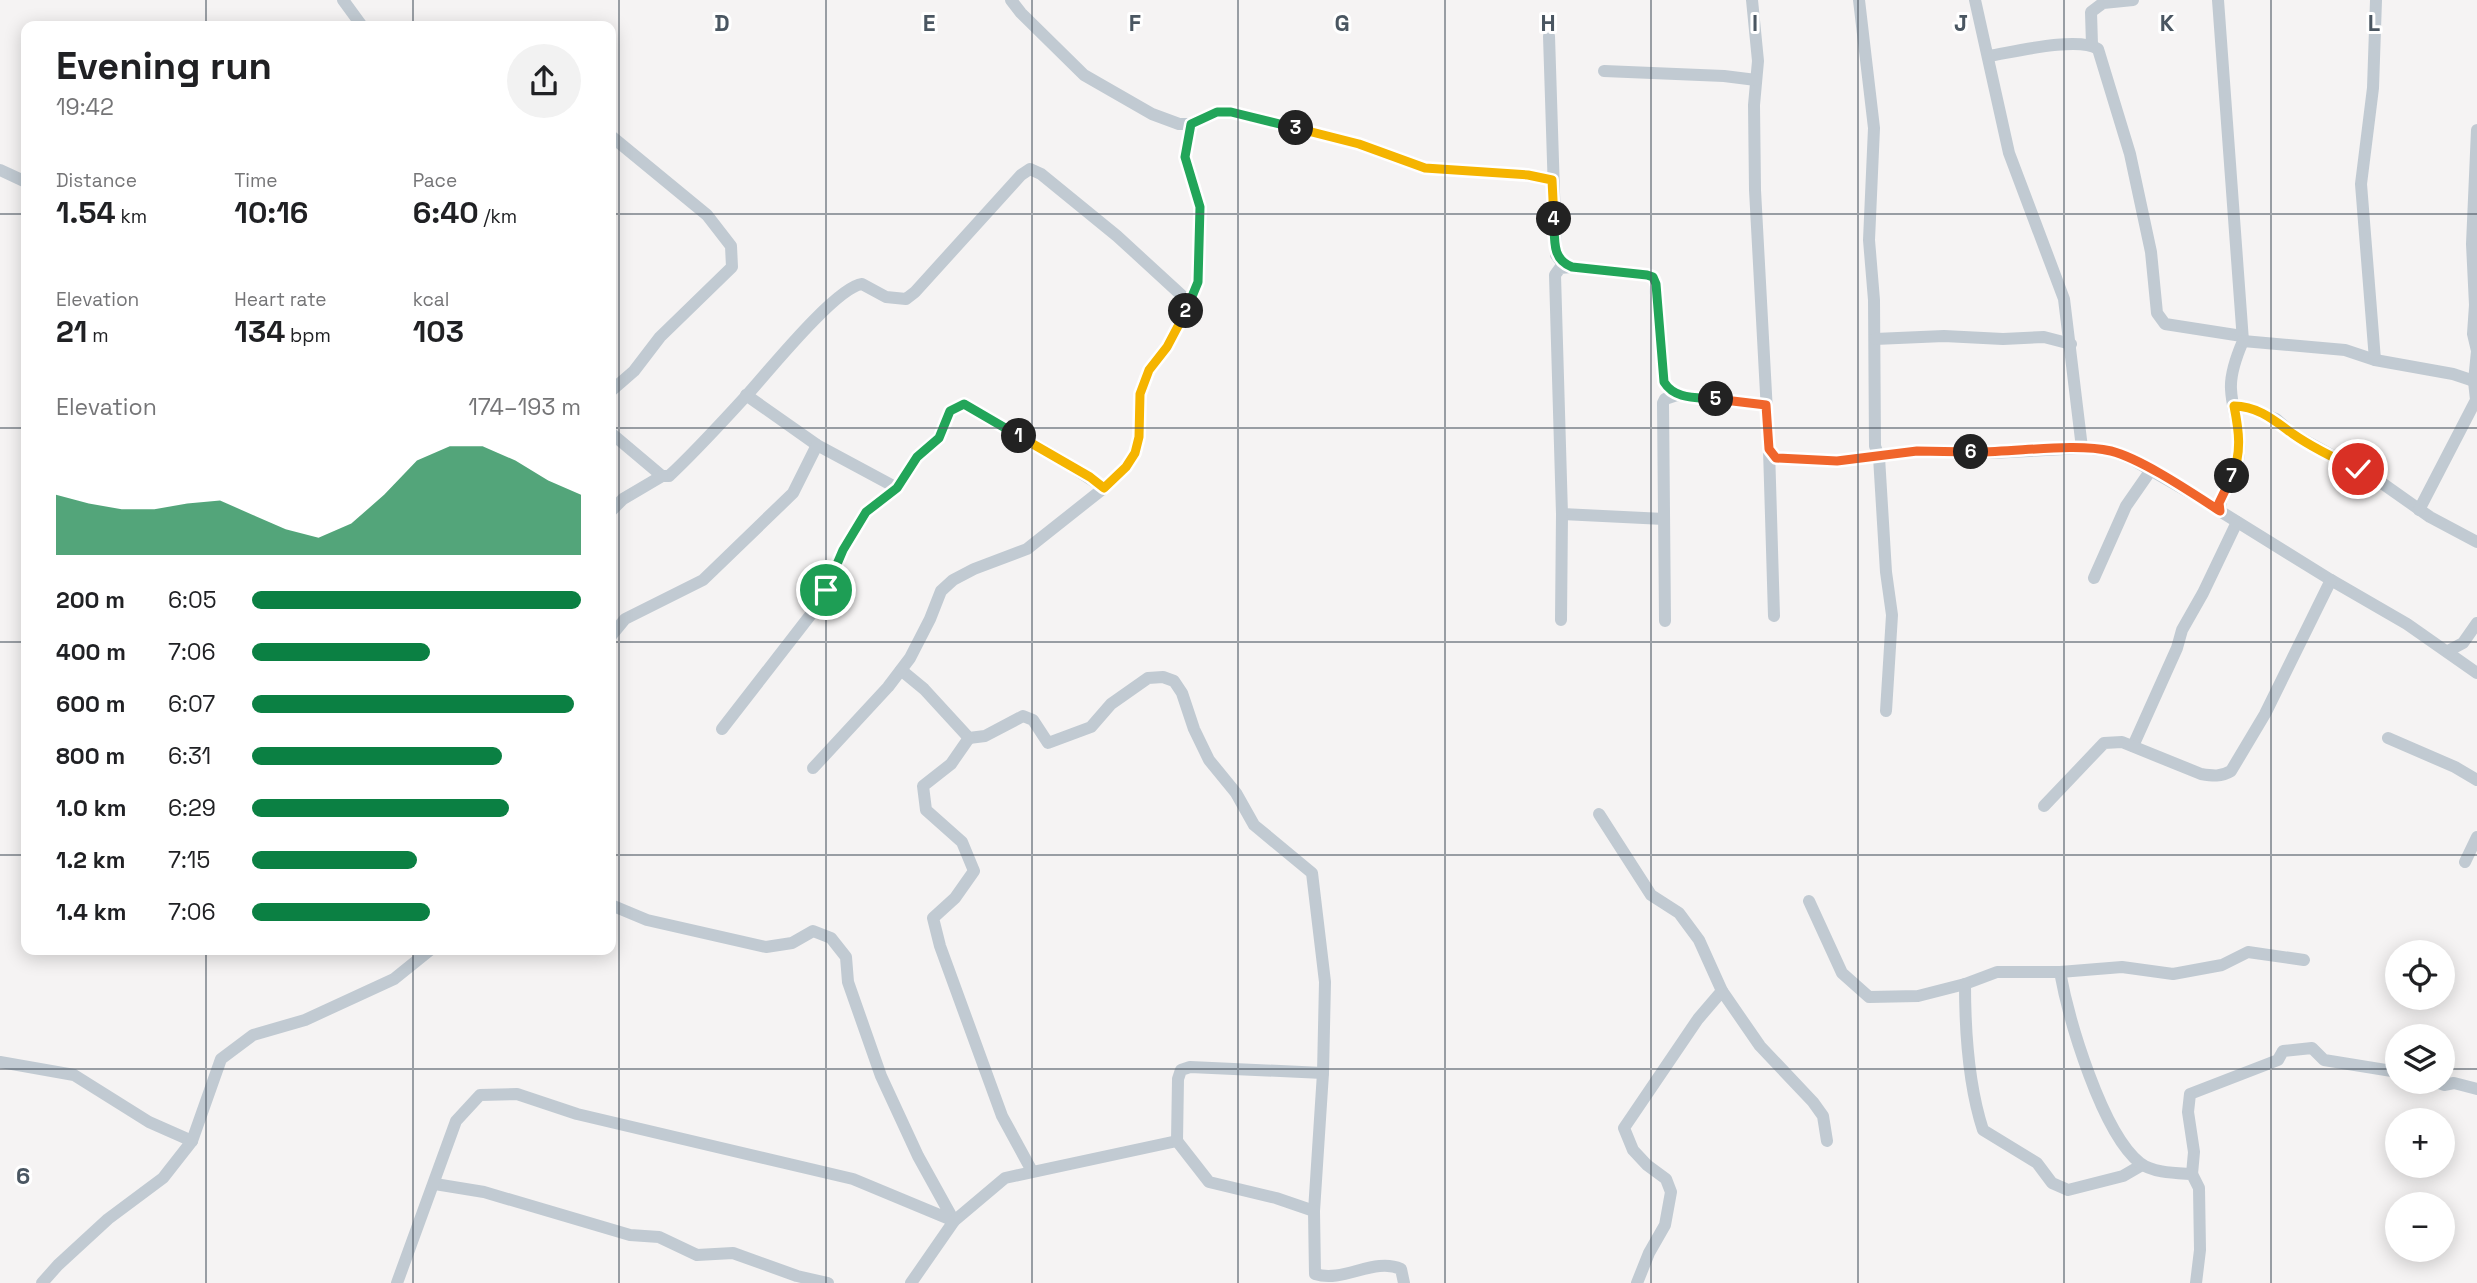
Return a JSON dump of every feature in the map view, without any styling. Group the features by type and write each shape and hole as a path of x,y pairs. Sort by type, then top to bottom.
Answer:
{"street":[{"path":"343,0 358,21"},
{"path":"1011,0 1084,75 1152,114 1179,124 1191,124 1217,112 1231,112 1359,144 1425,168 1528,175 1552,180"},
{"path":"1752,0 1758,61 1755,190 1769,449 1774,616"},
{"path":"1859,0 1874,128 1869,240 1875,339 1875,446 1879,457 1886,572 1892,615 1886,711"},
{"path":"1975,0 2009,153 2064,299 2082,448"},
{"path":"2092,46 2091,12 2103,3 2133,0"},
{"path":"2218,0 2223,81 2228,106 2227,147 2243,339 2230,384 2238,424 2238,462 2219,503 2220,511"},
{"path":"2375,360 2361,184 2373,88 2376,0"},
{"path":"1549,36 1556,255 1562,263 1572,267"},
{"path":"1989,56 2064,45 2092,46 2098,50 2130,154 2151,252 2157,313 2165,324 2243,339 2344,350 2375,360 2452,373 2474,381"},
{"path":"1604,71 1724,75 1756,80"},
{"path":"813,768 901,670 930,619 941,591 953,580 974,569 1027,549 1104,488 1126,467 1135,453 1139,437 1140,394 1149,370 1167,347 1198,282 1200,207 1185,157 1191,124"},
{"path":"2419,510 2477,400 2474,381 2477,351 2473,334 2475,305 2472,244 2477,130"},
{"path":"616,140 707,215 731,246 732,267 660,337 634,371 616,387"},
{"path":"616,506 622,499 673,472 805,329 850,288 862,284 886,297 899,300 906,299 915,292 1021,175 1030,169 1041,174 1117,236 1190,303"},
{"path":"0,170 21,180"},
{"path":"1561,620 1562,514 1555,275 1560,268 1572,267 1653,277 1656,284 1664,382 1677,395"},
{"path":"1875,339 1944,336 2003,339 2044,337 2071,344"},
{"path":"746,395 817,445 897,488"},
{"path":"1665,621 1663,403 1669,396 1677,395 1766,405"},
{"path":"722,729 812,613 826,590 843,550 866,512 897,488 917,457 939,438 950,411 964,404 1104,488"},
{"path":"2234,406 2243,406 2276,419 2293,434 2379,481 2419,510 2477,542"},
{"path":"616,437 662,476"},
{"path":"616,630 625,619 703,580 793,493 817,445"},
{"path":"1769,449 1776,458 1837,461 1917,451 1992,453 2082,448 2112,451 2151,470 2407,624 2477,673"},
{"path":"2094,578 2126,506 2151,470"},
{"path":"1562,514 1664,519"},
{"path":"2133,746 2177,648 2182,630 2237,522"},
{"path":"2044,806 2104,743 2122,742 2213,777 2231,771 2264,714 2331,580"},
{"path":"2448,651 2463,643 2477,623"},
{"path":"901,670 925,689 969,738"},
{"path":"1032,1171 1002,1115 940,946 933,918 955,898 974,871 962,842 926,810 923,786 951,764 969,738 985,736 1023,716 1033,720 1048,743 1091,727 1111,704 1148,678 1163,677 1174,681 1182,693 1194,729 1209,760 1236,793 1254,825 1312,873 1325,982 1323,1073 1314,1211 1315,1274 1329,1278 1391,1264 1401,1269 1404,1283"},
{"path":"2388,738 2455,767 2477,780"},
{"path":"1599,814 1651,895 1679,913 1699,940 1722,991 1760,1046 1823,1116 1828,1141"},
{"path":"2465,862 2477,837"},
{"path":"1809,901 1842,973 1870,997 1918,996 1965,984 1997,972 2060,972 2122,967 2173,974 2222,965 2248,952 2304,960"},
{"path":"616,907 647,920 766,947 792,943 813,931 831,938 846,957 848,982 881,1076 918,1156 954,1221"},
{"path":"42,1283 108,1219 163,1178 192,1141 221,1059 253,1035 305,1020 394,979 424,955"},
{"path":"2060,972 2066,1003 2101,1106 2120,1143 2142,1165 2171,1173 2192,1174"},
{"path":"1965,984 1965,1017 1973,1101 1983,1130 2037,1163 2052,1183 2068,1190 2123,1176 2142,1165"},
{"path":"1637,1283 1649,1253 1665,1225 1671,1192 1666,1179 1647,1166 1633,1150 1624,1128 1698,1019 1722,991"},
{"path":"2196,1283 2200,1250 2199,1188 2192,1174 2194,1152 2188,1112 2190,1094 2278,1060 2283,1051 2312,1048 2324,1060 2385,1070"},
{"path":"0,1062 74,1075 149,1122 192,1141"},
{"path":"1314,1211 1276,1198 1209,1182 1177,1140 1178,1079 1181,1070 1190,1067 1323,1073"},
{"path":"2455,1083 2477,1089"},
{"path":"397,1283 456,1121 480,1095 517,1094 577,1114 853,1180 954,1221"},
{"path":"911,1283 954,1221 1005,1178 1177,1140"},
{"path":"435,1184 484,1192 630,1235 659,1237 697,1255 733,1253 797,1276 828,1283"}],"route":[{"path":"826,590 843,550 866,512 897,488 917,457 939,438 950,411 964,404 1055,456 1104,488 1126,467 1135,453 1139,437 1140,394 1149,370 1167,347 1198,282 1200,207 1185,157 1186,147 1191,124 1217,112 1231,112 1359,144 1425,168 1528,175 1552,180 1556,255 1562,263 1572,267 1653,277 1656,284 1664,382 1668,388 1677,395 1766,405 1769,449 1776,458 1837,461 1917,451 1992,453 2082,448 2112,451 2133,460 2220,511 2219,503 2238,462 2239,437 2234,406 2243,406 2276,419 2293,434 2324,453 2358,469"}]}
